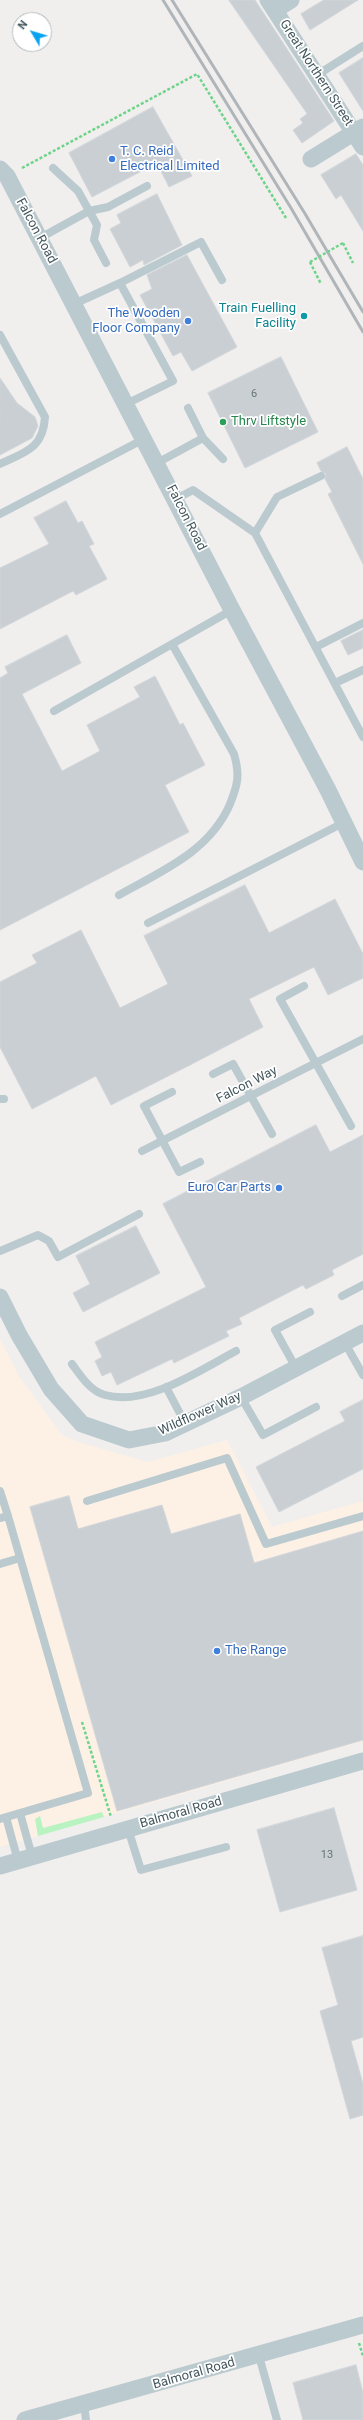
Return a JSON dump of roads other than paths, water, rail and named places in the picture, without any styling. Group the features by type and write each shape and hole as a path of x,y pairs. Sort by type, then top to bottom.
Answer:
{"street":[{"path":"272,5 291,0"},
{"name":"Great Northern Street","path":"272,5 317,75 358,130 363,147"},
{"path":"311,159 358,130"},
{"name":"Falcon Road","path":"4,172 40,238 232,610 324,783 363,862"},
{"name":"Wildflower Way","path":"0,1297 19,1336 51,1389 82,1424 129,1440 165,1433 241,1396 363,1333"},
{"name":"Balmoral Road","path":"0,1866 363,1761"},
{"name":"Balmoral Road","path":"24,2420 85,2412 259,2356 363,2326"}],"lane":[{"path":"317,75 363,46"},
{"path":"53,168 78,191 97,224 94,240 106,263"},
{"path":"40,238 89,211 108,207 147,186"},
{"path":"74,304 120,283 201,242 222,280"},
{"path":"120,283 173,381 126,404"},
{"path":"0,335 45,417 44,430 40,441 31,449 0,464"},
{"path":"188,408 203,438 223,459"},
{"path":"157,463 203,438"},
{"path":"0,514 144,439"},
{"path":"254,533 277,497 321,476"},
{"path":"176,499 193,490 254,533 316,646 363,737"},
{"path":"54,710 232,610"},
{"path":"316,646 363,623"},
{"path":"119,894 184,858 210,837 222,822 236,787 239,773 234,754 172,644"},
{"path":"335,683 363,670"},
{"path":"148,923 343,824"},
{"path":"304,986 280,999 351,1126"},
{"name":"Falcon Way","path":"142,1151 363,1039"},
{"path":"212,1074 232,1064 272,1134"},
{"path":"172,1092 144,1106 180,1172 200,1162"},
{"path":"0,1251 38,1235 49,1241 58,1257 139,1214"},
{"path":"342,1296 363,1286"},
{"path":"296,1368 275,1330 310,1312"},
{"path":"344,1343 363,1375"},
{"path":"72,1364 86,1383 104,1395 130,1398 166,1387 236,1351"},
{"path":"166,1387 185,1423"},
{"path":"241,1396 263,1434 316,1407"},
{"path":"87,1501 227,1458 266,1544 363,1516"},
{"path":"0,1491 4,1517 20,1558 88,1793 3,1818 25,1858"},
{"path":"0,1564 20,1558"},
{"path":"20,1813 25,1858"},
{"path":"128,1829 141,1870 226,1847"},
{"path":"259,2356 277,2420"}],"railway":[{"path":"163,0 291,208 363,332"},
{"path":"172,0 304,212 363,312"}],"place":[{"name":"T. C. Reid Electrical Limited","path":"112,159"},
{"name":"Train Fuelling Facility","path":"304,316"},
{"name":"The Wooden Floor Company","path":"188,321"},
{"name":"Thrv Liftstyle","path":"223,422"},
{"name":"Euro Car Parts","path":"279,1188"},
{"name":"The Range","path":"217,1651"}]}
